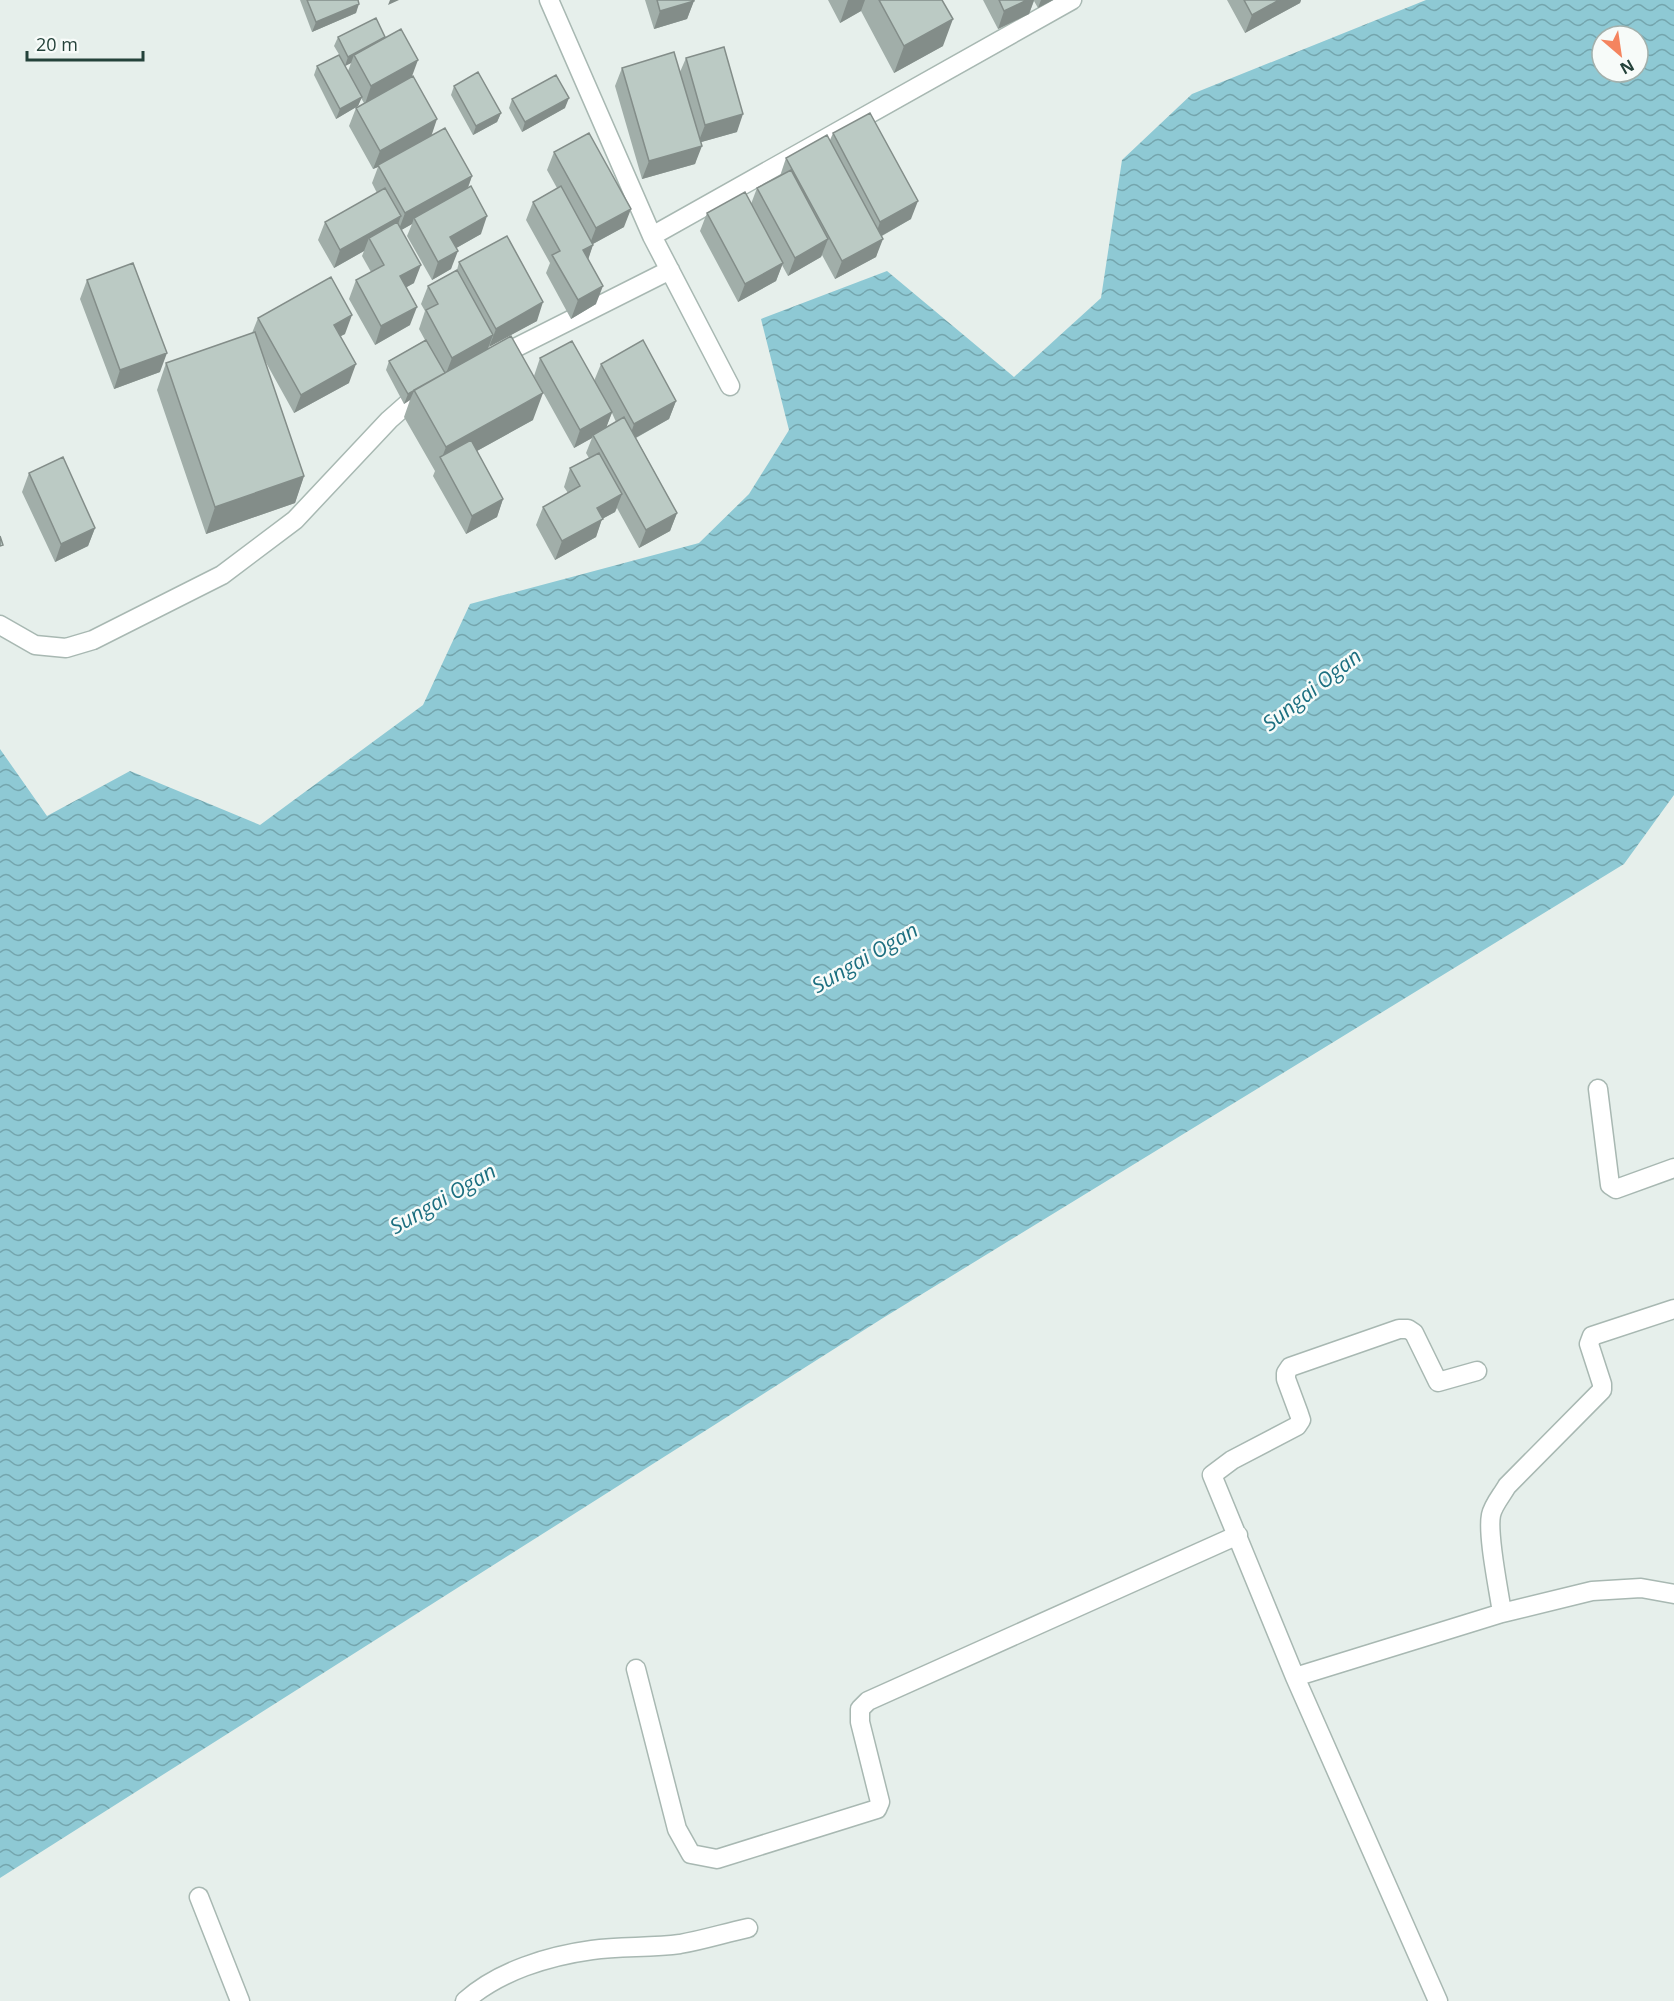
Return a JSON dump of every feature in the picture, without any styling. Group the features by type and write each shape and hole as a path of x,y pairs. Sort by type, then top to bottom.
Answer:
{"street":[{"path":"549,0 652,236 730,386"},
{"path":"652,236 1072,0"},
{"path":"484,364 669,270"},
{"path":"0,625 35,645 66,648 93,640 222,575 295,520 389,420 423,394 443,384"},
{"path":"1598,1089 1610,1185 1616,1189 1674,1168"},
{"path":"1502,1613 1491,1538 1491,1516 1496,1503 1507,1486 1602,1390 1589,1344 1592,1336 1674,1309"},
{"path":"1438,2001 1295,1677 1212,1475 1232,1460 1297,1426 1301,1420 1286,1378 1286,1372 1290,1367 1399,1329 1408,1329 1414,1334 1438,1382 1477,1371"},
{"path":"636,1669 677,1829 691,1854 717,1859 877,1809 880,1802 860,1722 860,1709 868,1701 1238,1535"},
{"path":"1295,1677 1502,1613 1592,1591 1641,1588 1674,1594"},
{"path":"199,1897 240,2001"},
{"path":"465,2001 477,1990 516,1970 552,1958 592,1950 679,1944 748,1928"}],"water":[{"name":"Sungai Ogan","path":"1426,0 1674,0 1674,795 1624,864 883,1318 0,1878 0,749 47,816 130,771 260,825 423,705 470,604 699,543 749,494 789,430 761,319 887,271 1014,377 1101,298 1122,160 1192,94"}],"building":[{"path":"307,0 358,0 359,4 316,22"},
{"path":"657,0 694,0 694,1 660,11"},
{"path":"879,0 942,0 953,19 904,46"},
{"path":"999,0 1027,0 1004,11"},
{"path":"1244,0 1279,0 1252,15"},
{"path":"376,18 385,37 348,57 338,37"},
{"path":"401,29 418,60 371,86 354,55"},
{"path":"724,47 743,114 705,125 686,58"},
{"path":"674,52 702,146 649,161 622,68"},
{"path":"339,55 362,97 340,109 317,66"},
{"path":"478,72 501,113 476,126 454,86"},
{"path":"556,75 569,98 525,122 512,99"},
{"path":"413,76 437,119 380,151 356,108"},
{"path":"870,113 918,201 880,222 833,133"},
{"path":"445,128 472,176 405,213 378,165"},
{"path":"589,133 631,209 596,228 554,152"},
{"path":"827,135 883,239 842,261 786,158"},
{"path":"791,170 828,239 795,258 757,188"},
{"path":"471,186 487,216 450,237 458,251 438,262 414,218"},
{"path":"561,186 593,245 583,250 603,286 578,300 552,255 560,251 533,202"},
{"path":"385,188 401,216 340,250 325,222"},
{"path":"745,192 783,263 745,284 707,213"},
{"path":"397,222 421,265 400,276 417,307 381,326 356,280 384,265 369,238"},
{"path":"507,236 543,302 496,329 459,262"},
{"path":"133,263 167,353 120,370 87,280"},
{"path":"457,270 493,335 452,358 426,310 438,304 428,286"},
{"path":"331,277 352,315 334,325 356,364 301,395 258,318"},
{"path":"255,332 304,476 215,507 166,363"},
{"path":"511,336 543,393 446,447 414,390"},
{"path":"426,340 445,373 408,394 389,361"},
{"path":"643,340 676,401 634,424 601,364"},
{"path":"572,341 612,412 580,430 540,358"},
{"path":"624,417 677,513 646,530 593,435"},
{"path":"471,440 503,499 472,516 440,457"},
{"path":"599,453 622,494 597,508 603,519 562,541 543,507 580,486 570,468"},
{"path":"63,457 95,528 61,544 29,473"}]}
